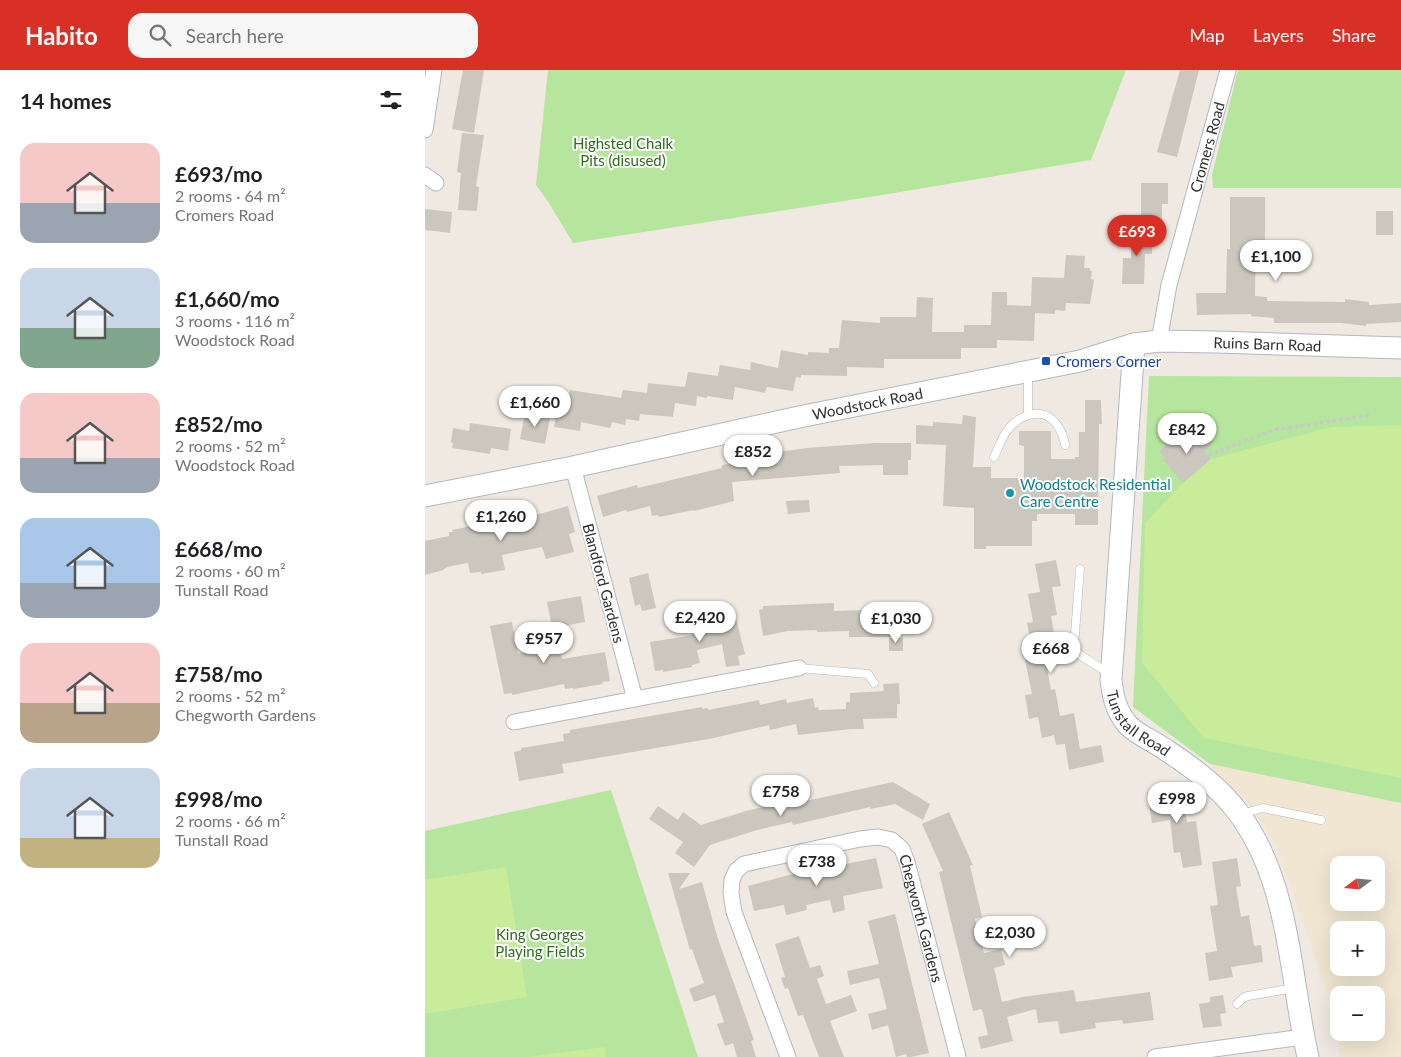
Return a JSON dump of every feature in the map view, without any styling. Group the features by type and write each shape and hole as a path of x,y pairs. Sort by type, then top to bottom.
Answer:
{"street":[{"path":"425,130 434,70"},
{"name":"Cromers Road","path":"1159,341 1169,285 1228,70"},
{"name":"Ruins Barn Road","path":"1134,344 1159,341 1401,348"},
{"name":"Woodstock Road","path":"425,496 573,467 799,417 1080,361 1134,344"},
{"name":"Tunstall Road","path":"1134,344 1111,675 1114,702 1129,726 1206,779 1232,805 1250,830 1262,853 1275,886 1306,1047"},
{"name":"Blandford Gardens","path":"573,467 635,699"},
{"path":"514,722 799,668"},
{"name":"Chegworth Gardens","path":"788,1057 734,912 731,893 732,880 736,870 744,864 762,859 861,838 877,838 891,840 901,849 907,862 958,1057"},
{"path":"1155,1057 1306,1047"}],"lane":[{"path":"1028,372 1028,414"},
{"path":"994,457 1005,434 1013,424 1028,414 1043,414 1053,420 1060,429 1065,445"},
{"path":"1080,569 1075,646 1081,655 1111,675"},
{"path":"799,668 868,674 875,684"},
{"path":"1239,814 1263,808 1321,820"},
{"path":"1237,1004 1248,996 1294,988"}],"path":[{"path":"1207,455 1275,430 1369,415"}],"shaded area":[{"path":"1210,764 1401,803 1401,1057 1338,1057 1338,1041 1385,1041 1385,986 1330,986 1330,1001 1275,842 1246,800 1224,785"}],"green space":[{"name":"Highsted Chalk Pits (disused)","path":"548,70 1126,70 1091,160 573,243 536,185"},
{"path":"1238,70 1401,70 1401,188 1213,188 1212,175"},
{"path":"1149,376 1401,377 1401,803 1210,764 1133,707"},
{"path":"1401,425 1401,778 1204,738 1142,663 1145,523 1183,483 1211,459 1332,427"},
{"name":"King Georges Playing Fields","path":"611,790 698,1057 425,1057 425,831"},
{"path":"506,867 527,997 425,1014 425,880"},
{"path":"605,1047 606,1057 527,1057"}],"building":[{"path":"463,70 484,70 474,133 452,129"},
{"path":"1180,70 1199,70 1177,157 1157,152"},
{"path":"462,133 484,135 476,186 479,187 477,211 458,210 461,173 457,172"},
{"path":"1141,183 1168,183 1168,204 1162,204 1162,224 1141,224"},
{"path":"1230,197 1265,197 1265,241 1256,241 1255,296 1267,297 1267,301 1345,302 1345,299 1369,302 1369,305 1401,303 1401,322 1366,324 1366,326 1341,323 1274,323 1274,318 1251,316 1251,314 1197,315 1196,293 1226,293 1227,249 1230,249"},
{"path":"425,209 452,212 450,233 425,230"},
{"path":"1376,211 1393,211 1393,235 1376,235"},
{"path":"1131,229 1152,229 1152,254 1145,254 1144,284 1122,284 1123,258 1131,258"},
{"path":"1066,255 1085,256 1084,268 1090,268 1090,271 1092,271 1091,279 1094,280 1090,304 1066,303 1065,311 1055,310 1055,314 1035,313 1034,341 997,340 997,348 961,348 961,359 884,359 884,368 847,367 847,376 801,375 801,378 796,377 793,391 767,387 765,393 735,387 733,400 697,396 696,406 675,403 673,417 640,414 639,421 626,419 625,425 612,422 610,428 581,422 580,431 554,427 558,406 567,407 570,390 621,398 623,390 647,393 648,383 685,387 688,372 718,376 720,365 750,370 751,362 778,368 781,350 808,355 808,352 829,353 829,348 839,348 842,320 880,323 880,317 916,317 917,297 933,298 932,332 964,332 964,325 991,325 992,292 1007,292 1007,305 1031,306 1032,277 1064,278"},
{"path":"1085,400 1101,400 1102,424 1099,424 1098,525 1075,525 1075,514 1037,514 1037,521 1032,521 1032,546 986,546 986,549 974,549 974,508 943,506 946,445 916,444 916,425 933,426 933,422 962,424 963,415 976,417 973,467 991,467 991,478 1024,478 1024,446 1019,445 1019,431 1051,431 1051,459 1075,459 1075,457 1079,457 1079,432 1085,432"},
{"path":"525,413 550,418 545,444 520,439"},
{"path":"470,423 511,429 508,451 491,448 490,454 452,448 453,428 469,431"},
{"path":"1201,431 1212,444 1204,451 1211,459 1183,483 1163,460 1165,458 1159,451 1178,435 1184,441 1191,435 1193,437"},
{"path":"875,443 911,443 911,460 908,460 908,475 883,475 883,465 839,466 840,473 732,482 734,501 659,517 658,515 652,516 650,506 627,512 626,510 603,517 597,496 637,485 638,488 722,468 722,465 779,457 778,452"},
{"path":"809,500 810,512 788,514 786,501"},
{"path":"568,506 575,532 569,534 574,552 546,559 542,547 502,555 505,570 481,574 481,572 470,573 468,563 447,567 425,575 425,541 449,536 449,532 453,532 452,530 532,514 532,516"},
{"path":"1056,560 1061,586 1052,587 1057,615 1051,616 1056,644 1046,646 1049,662 1046,663 1051,690 1055,689 1060,716 1074,713 1080,749 1101,745 1104,762 1069,770 1065,744 1056,745 1054,735 1042,738 1038,717 1029,719 1025,695 1032,694 1024,655 1033,654 1027,623 1033,622 1028,594 1040,592 1035,564"},
{"path":"648,573 656,608 642,611 640,604 635,606 629,578"},
{"path":"581,596 585,622 552,628 547,602"},
{"path":"834,603 834,611 898,609 898,637 849,637 849,631 817,632 817,630 788,631 763,636 759,610 763,609 763,606"},
{"path":"725,610 727,616 735,615 745,654 738,656 740,665 726,667 722,644 697,650 700,663 692,665 692,667 663,672 663,670 655,671 650,642 693,635 690,617"},
{"path":"512,622 518,654 542,649 539,633 555,630 562,659 605,652 610,681 573,689 565,689 564,684 512,695 512,693 504,694 490,626"},
{"path":"889,638 903,638 903,651 889,651"},
{"path":"899,683 900,704 897,704 897,718 863,719 864,729 798,735 796,724 770,730 769,725 709,739 562,764 564,773 519,781 514,752 521,750 521,748 564,741 563,734 570,733 570,730 702,707 702,709 708,708 708,710 759,700 760,705 786,699 787,703 813,698 815,708 818,707 819,710 846,709 846,702 850,702 850,693 884,691 883,684"},
{"path":"893,782 930,804 923,820 895,804 870,809 870,807 793,825 792,822 757,830 710,845 694,867 675,853 683,842 649,819 658,806 678,820 683,812 701,825 779,803 779,806"},
{"path":"1182,787 1187,822 1196,821 1202,865 1183,868 1180,852 1174,853 1170,820 1152,823 1147,792"},
{"path":"949,812 973,865 970,866 982,917 975,919 984,953 1001,949 1005,965 994,968 1002,1002 1022,997 1074,990 1076,1002 1150,992 1154,1020 1123,1024 1122,1020 1095,1023 1096,1028 1060,1034 1058,1021 1038,1023 1036,1009 1007,1017 1013,1041 981,1049 978,1037 988,1035 982,1009 973,1011 939,872 943,871 922,824"},
{"path":"876,858 883,888 843,896 845,910 833,913 830,900 806,905 807,910 786,915 784,905 754,911 748,886 785,876"},
{"path":"1237,858 1241,886 1236,887 1241,917 1249,915 1254,946 1261,945 1263,962 1231,967 1233,977 1209,981 1205,953 1217,951 1210,906 1218,905 1212,862"},
{"path":"668,873 690,873 679,889 702,882 717,936 754,1040 751,1041 756,1057 737,1057 733,1043 725,1046 717,1024 724,1022 715,995 694,1002 689,989 704,983 692,949 690,950"},
{"path":"895,914 929,1053 911,1057 907,1057 906,1054 896,1057 888,1025 872,1030 868,1014 887,1009 879,978 850,985 847,971 879,964 868,921"},
{"path":"799,936 810,968 820,965 824,976 817,979 826,1004 851,995 857,1011 830,1021 844,1057 819,1057 803,1015 798,1016 788,988 785,989 781,978 785,977 775,944"},
{"path":"1223,995 1226,1013 1220,1014 1222,1026 1203,1028 1199,1004 1210,1002 1210,997"}],"place":[{"name":"Cromers Corner","path":"1046,361"},
{"name":"Woodstock Residential Care Centre","path":"1010,493"}]}
